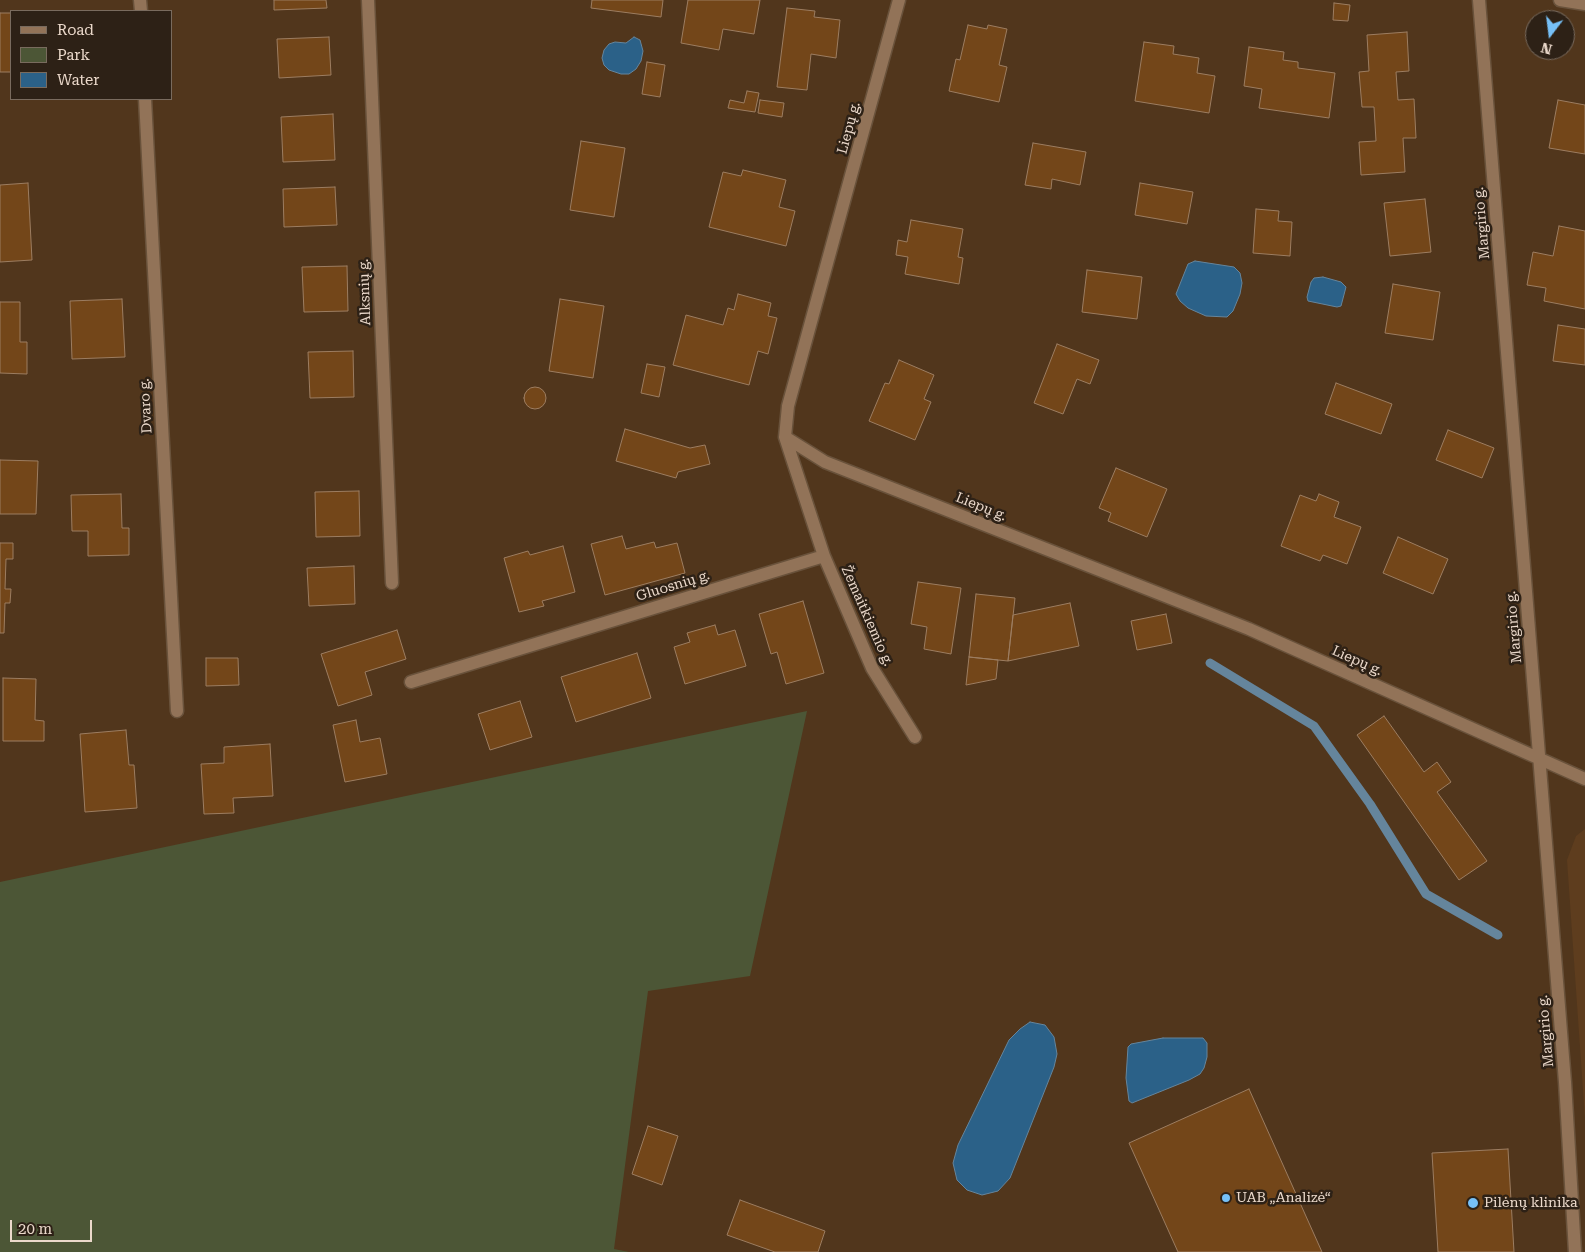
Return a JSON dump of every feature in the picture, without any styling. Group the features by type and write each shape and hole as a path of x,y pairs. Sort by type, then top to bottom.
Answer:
{"street":[{"name":"Alksnių g.","path":"368,0 392,583"},
{"name":"Liepų g.","path":"899,0 788,406 785,437 825,462 1249,629 1585,779"},
{"name":"Margirio g.","path":"1479,0 1565,1082 1575,1252"},
{"path":"1560,0 1585,4"},
{"name":"Dvaro g.","path":"145,100 177,711"},
{"path":"785,437 824,556"},
{"name":"Gluosnių g.","path":"411,682 824,556"},
{"name":"Žemaitkiemio g.","path":"824,556 872,668 915,738"}],"shaded area":[{"path":"1585,829 1585,1119 1567,860 1576,836"}],"green space":[{"path":"807,711 750,976 648,991 614,1249 629,1252 0,1252 0,882"}],"water":[{"path":"634,37 640,40 643,51 641,61 636,69 629,74 621,74 609,70 604,65 602,58 604,50 609,44 615,42 626,43"},
{"path":"1195,261 1234,267 1240,273 1242,283 1240,294 1233,311 1227,317 1206,316 1188,308 1180,301 1176,294 1188,264"},
{"path":"1323,277 1341,282 1346,287 1341,306 1337,307 1308,301 1307,297 1311,282 1314,278"},
{"path":"1030,1022 1045,1025 1054,1037 1057,1054 1054,1067 1010,1178 998,1191 982,1195 967,1190 957,1180 953,1163 958,1145 1009,1040"},
{"path":"1163,1038 1203,1038 1207,1043 1207,1057 1204,1068 1200,1074 1189,1080 1132,1103 1129,1101 1126,1078 1128,1047 1131,1044"}],"building":[{"path":"274,0 326,0 327,8 274,10"},
{"path":"592,0 663,0 661,17 591,8"},
{"path":"688,0 760,0 754,34 723,29 719,50 681,43"},
{"path":"1334,3 1350,5 1348,21 1333,20"},
{"path":"787,8 815,11 814,17 840,20 836,58 811,54 807,90 777,87"},
{"path":"0,13 10,13 10,72 0,72"},
{"path":"968,25 987,29 988,25 1007,29 999,65 1007,67 999,102 949,91 956,59 960,60"},
{"path":"1407,32 1409,71 1396,72 1398,100 1414,99 1416,138 1403,138 1405,172 1361,175 1359,142 1376,141 1374,107 1362,107 1359,72 1369,71 1367,35"},
{"path":"329,37 331,75 279,78 277,39"},
{"path":"1144,42 1174,46 1173,54 1199,58 1197,73 1215,76 1209,113 1135,101"},
{"path":"1249,47 1284,52 1283,60 1298,62 1298,68 1335,73 1329,118 1259,108 1262,89 1244,86"},
{"path":"647,62 665,65 660,97 642,94"},
{"path":"747,91 759,93 755,112 728,108 730,100 744,103"},
{"path":"760,100 784,103 782,117 758,113"},
{"path":"1558,100 1585,105 1585,154 1549,148"},
{"path":"333,114 335,160 283,162 281,117"},
{"path":"581,141 625,148 614,217 570,210"},
{"path":"1033,143 1086,152 1080,185 1052,179 1051,189 1025,185"},
{"path":"743,170 786,180 779,207 795,211 786,246 709,227 723,172 741,176"},
{"path":"28,183 32,260 0,262 0,185"},
{"path":"1140,183 1193,192 1187,224 1135,215"},
{"path":"335,187 337,225 284,227 283,189"},
{"path":"1425,199 1431,252 1390,256 1384,203"},
{"path":"1256,209 1279,211 1278,221 1292,222 1290,256 1253,253"},
{"path":"911,220 963,229 958,257 963,258 959,284 905,274 908,257 896,255 898,240 907,242"},
{"path":"1559,226 1585,231 1585,309 1544,301 1546,288 1527,285 1533,252 1553,256"},
{"path":"347,266 348,311 304,312 302,267"},
{"path":"1087,270 1142,277 1137,319 1082,312"},
{"path":"1393,284 1440,292 1433,340 1385,333"},
{"path":"738,294 771,303 768,316 777,318 768,354 758,351 749,385 673,365 686,315 723,325 728,308 734,310"},
{"path":"122,299 125,357 72,359 70,301"},
{"path":"560,299 604,306 593,378 549,371"},
{"path":"0,302 20,302 20,342 27,342 27,374 0,373"},
{"path":"1558,325 1585,329 1585,365 1553,361"},
{"path":"1057,344 1099,360 1090,384 1077,379 1063,414 1034,403"},
{"path":"353,351 354,397 310,398 308,352"},
{"path":"899,360 934,375 924,399 931,402 915,440 869,421 885,383 889,384"},
{"path":"647,364 665,367 659,397 641,393"},
{"path":"1336,383 1392,404 1381,434 1325,414"},
{"path":"535,387 543,390 546,398 543,406 535,409 527,406 524,398 527,390"},
{"path":"625,429 690,448 705,445 710,464 678,472 676,478 616,461"},
{"path":"1448,430 1494,448 1482,478 1436,460"},
{"path":"0,460 38,461 36,514 0,514"},
{"path":"1116,468 1167,489 1147,537 1108,521 1111,513 1099,508"},
{"path":"359,491 360,536 316,537 315,492"},
{"path":"121,494 122,528 129,528 129,555 88,556 88,531 72,531 71,495"},
{"path":"1319,494 1339,502 1334,517 1361,527 1347,564 1323,555 1320,561 1281,546 1300,495 1316,501"},
{"path":"622,536 626,549 654,542 656,548 677,543 685,573 605,595 591,544"},
{"path":"1398,537 1448,559 1433,594 1383,573"},
{"path":"0,543 13,543 13,559 6,559 5,589 11,589 10,603 5,603 4,633 0,633"},
{"path":"563,546 575,592 542,601 544,606 519,612 504,558 528,551 530,555"},
{"path":"354,566 355,604 309,606 307,568"},
{"path":"918,582 961,588 951,654 924,649 927,627 911,624"},
{"path":"976,594 1015,598 1008,661 969,657"},
{"path":"803,601 824,673 786,684 777,652 771,654 759,614"},
{"path":"1070,603 1079,646 1008,661 1013,615"},
{"path":"1166,614 1172,643 1137,650 1131,621"},
{"path":"715,625 718,635 735,630 746,666 685,684 674,647 690,642 687,633"},
{"path":"397,630 406,659 365,672 372,695 338,706 321,654"},
{"path":"637,653 651,698 576,722 561,677"},
{"path":"969,657 998,660 996,679 966,685"},
{"path":"206,658 238,658 239,685 206,686"},
{"path":"3,678 36,679 35,720 44,721 44,741 3,741"},
{"path":"520,701 532,737 490,750 478,714"},
{"path":"1384,716 1424,772 1437,762 1451,782 1437,792 1487,861 1459,880 1357,735"},
{"path":"356,720 360,742 380,738 387,774 345,782 333,725"},
{"path":"126,730 129,765 134,765 137,808 85,812 80,734"},
{"path":"270,744 273,796 233,798 234,813 204,814 201,764 224,763 224,747"},
{"name":"UAB „Analizė“","path":"1249,1089 1322,1252 1178,1252 1129,1143"},
{"path":"648,1126 678,1136 662,1185 632,1174"},
{"name":"Pilėnų klinika","path":"1508,1149 1514,1252 1438,1252 1432,1153"},
{"path":"740,1200 825,1231 818,1252 775,1252 727,1235"}],"waterway":[{"path":"1210,663 1314,726 1370,804 1426,894 1498,935"}],"place":[{"name":"UAB „Analizė“","path":"1226,1198"},
{"name":"Pilėnų klinika","path":"1473,1203"}]}
